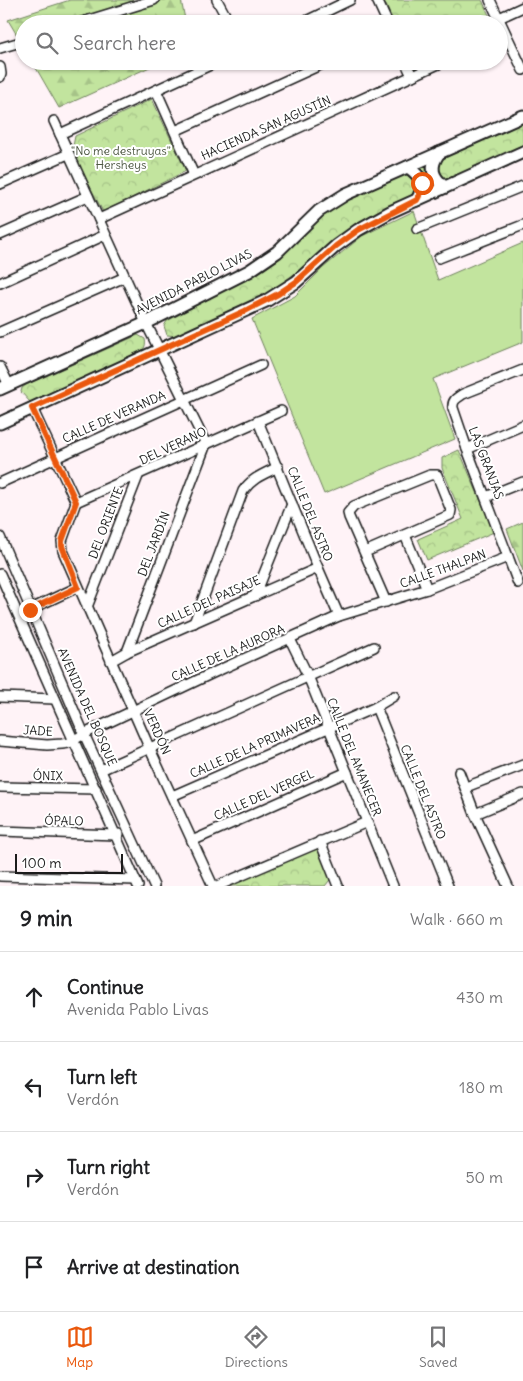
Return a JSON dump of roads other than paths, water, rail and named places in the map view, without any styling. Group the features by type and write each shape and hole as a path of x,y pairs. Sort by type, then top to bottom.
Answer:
{"main road":[{"name":"AVENIDA PABLO LIVAS","path":"4,387 146,323 250,271 277,252 307,221 331,202 358,188 523,116"},
{"path":"0,423 245,311 278,294 296,282 336,246 358,230 417,200 523,152"},
{"path":"439,153 433,162 432,171 445,187"},
{"path":"408,167 418,176 422,183 422,190 417,200"}],"street":[{"path":"101,15 154,0"},
{"path":"218,0 226,15"},
{"path":"319,15 350,0"},
{"path":"377,0 384,15"},
{"path":"490,0 498,15"},
{"path":"506,15 523,7"},
{"path":"508,43 522,64"},
{"path":"0,48 15,44"},
{"path":"0,67 2,74 0,77"},
{"path":"60,134 199,70"},
{"path":"175,131 309,70"},
{"path":"409,70 412,76"},
{"name":"HACIENDA SAN AGUSTÍN","path":"99,219 425,70"},
{"path":"156,90 194,175"},
{"path":"54,122 146,323 206,444"},
{"path":"0,184 68,154"},
{"path":"417,229 522,189"},
{"path":"0,235 88,196"},
{"path":"439,258 523,225"},
{"path":"0,283 105,235"},
{"path":"0,332 125,277"},
{"name":"CALLE DE VERANDA","path":"0,482 261,365"},
{"path":"0,367 4,387"},
{"name":"LAS GRANJAS","path":"518,583 466,449 452,403 455,399 523,370"},
{"path":"32,408 76,502"},
{"name":"DEL VERANO","path":"76,502 281,411"},
{"name":"CALLE DEL ASTRO","path":"258,421 339,616"},
{"path":"466,449 523,426"},
{"name":"DEL JARDÍN","path":"127,652 206,444"},
{"path":"194,623 243,491 249,482 255,478 278,468"},
{"path":"365,552 448,517 451,510 439,478 434,474 430,475 350,509 348,517 386,602"},
{"name":"DEL ORIENTE","path":"88,607 138,476"},
{"path":"486,497 523,482"},
{"name":"VERDÓN","path":"76,502 62,541 62,546 78,587 149,747 192,842 215,886"},
{"path":"255,596 292,504"},
{"path":"405,535 427,589"},
{"name":"AVENIDA DEL BOSQUE","path":"0,537 84,734 154,886"},
{"name":"CALLE THALPAN","path":"386,602 427,589 508,558"},
{"name":"CALLE DEL PAISAJE","path":"111,661 127,652 318,568"},
{"name":"AVENIDA DEL BOSQUE","path":"0,574 137,883"},
{"path":"30,610 78,587"},
{"name":"CALLE DE LA AURORA","path":"84,734 339,616 386,602"},
{"name":"CALLE DEL AMANECER","path":"290,639 308,676 393,886"},
{"path":"101,770 374,647"},
{"path":"0,696 55,700"},
{"name":"CALLE DE LA PRIMAVERA","path":"172,796 376,707 394,696"},
{"name":"CALLE DEL ASTRO","path":"376,707 448,886"},
{"name":"JADE","path":"0,741 47,745 62,744 84,734"},
{"path":"466,787 523,765"},
{"name":"CALLE DEL VERGEL","path":"192,842 347,772"},
{"path":"459,772 475,814 508,886"},
{"name":"ÓNIX","path":"0,787 96,789"},
{"path":"475,814 523,794"},
{"path":"215,886 367,822"},
{"name":"ÓPALO","path":"0,831 116,835 127,830"},
{"path":"320,841 338,886"},
{"path":"0,876 137,883"}],"park label":[{"name":"\"No me destruyas\" Hersheys","path":"121,158"}]}
